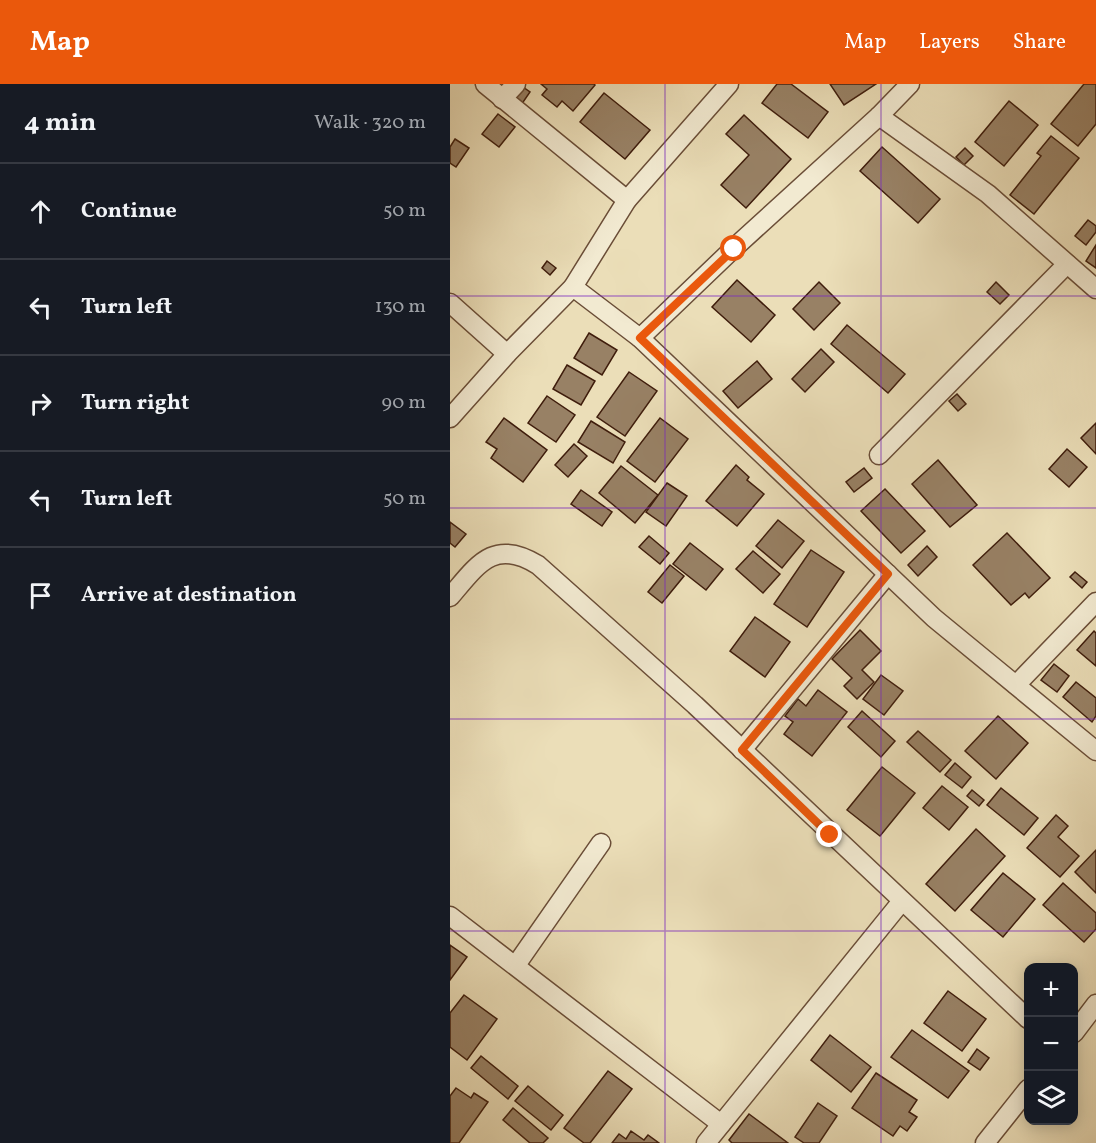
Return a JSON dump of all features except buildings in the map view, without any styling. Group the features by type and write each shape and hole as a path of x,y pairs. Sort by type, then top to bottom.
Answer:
{"street":[{"path":"485,84 627,200"},
{"path":"502,99 516,84"},
{"path":"450,418 507,354 573,287 627,200 729,84"},
{"path":"640,338 879,116 910,84"},
{"path":"879,116 988,194 1096,289"},
{"path":"879,455 1067,264"},
{"path":"573,287 640,338 934,618 1096,751"},
{"path":"450,303 507,354"},
{"path":"450,597 477,564 488,557 502,553 520,555 538,566 742,750 1027,1017"},
{"path":"742,750 888,574"},
{"path":"1016,685 1096,602"},
{"path":"516,965 601,843"},
{"path":"706,1143 902,901"},
{"path":"450,916 722,1124"},
{"path":"1078,1028 1096,1004"},
{"path":"985,1143 1024,1095"}],"route":[{"path":"734,249 640,338 888,574 742,750 830,835"}]}
